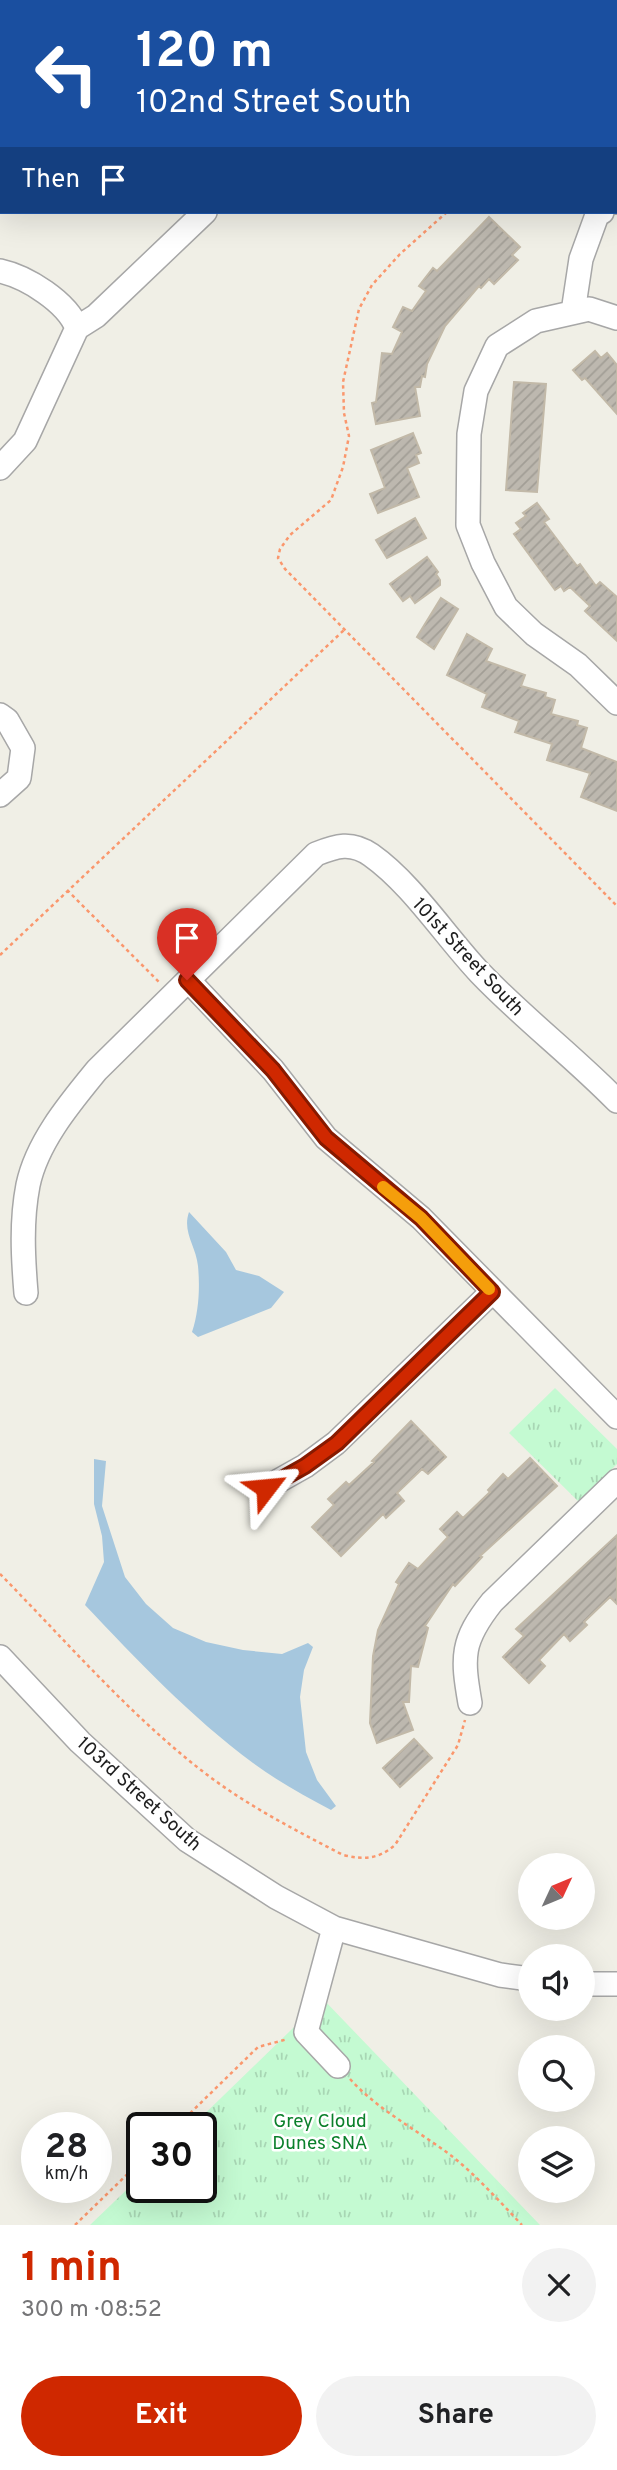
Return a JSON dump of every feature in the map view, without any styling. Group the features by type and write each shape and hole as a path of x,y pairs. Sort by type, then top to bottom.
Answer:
{"street":[{"path":"0,468 25,441 77,328 96,316 203,214"},
{"path":"573,312 581,259 599,214"},
{"path":"0,271 13,274 59,302 72,317 77,328"},
{"path":"617,318 589,309 573,312 536,321 497,346 476,391 474,402 469,434 468,525 483,563 506,607 534,634 578,665 617,704"},
{"path":"0,715 7,720 23,748 19,778 0,794"},
{"name":"101st Street South","path":"187,980 316,854 335,846 349,845 370,854 395,877 497,991 582,1065 617,1101"},
{"path":"26,1293 22,1231 28,1183 42,1149 69,1104 97,1070 187,980 273,1070 326,1138 421,1218 617,1417"},
{"path":"266,1488 305,1466 337,1443 492,1292"},
{"path":"470,1703 464,1668 466,1646 474,1624 492,1602 617,1481"},
{"name":"103rd Street South","path":"0,1657 80,1742 187,1840 276,1897 334,1928 500,1975 518,1977"},
{"path":"334,1928 306,2032 338,2066"},
{"path":"595,1984 617,1984"}],"path":[{"path":"445,214 400,254 372,285 359,309 343,382 344,413 349,436 342,467 331,499 290,535 280,549 278,558 285,569 617,906"},
{"path":"0,955 345,630"},
{"path":"67,890 161,984"},
{"path":"0,1574 168,1743 259,1811 351,1857 373,1858 386,1853 395,1845 458,1745 470,1703"},
{"path":"191,2112 258,2047 282,2042 306,2032"},
{"path":"338,2066 361,2091 453,2157 522,2225"},
{"path":"75,2225 126,2176"}],"green space":[{"path":"555,1388 617,1449 617,1464 579,1502 509,1433"},
{"name":"Grey Cloud Dunes SNA","path":"323,1999 540,2225 90,2225 126,2190 126,2203 217,2203 217,2112 206,2112"}],"water":[{"path":"189,1212 226,1252 236,1270 259,1276 284,1292 271,1308 198,1337 192,1332 198,1307 199,1282 197,1259 187,1226"},
{"path":"94,1459 106,1461 102,1506 125,1577 146,1604 173,1628 206,1642 243,1650 282,1654 308,1643 313,1647 304,1670 300,1697 306,1752 317,1780 336,1806 331,1810 272,1776 208,1727 85,1605 104,1562 102,1536 94,1504"}],"building":[{"path":"489,217 520,247 512,255 518,260 494,284 489,279 481,288 479,286 445,326 427,364 425,377 422,376 420,387 415,387 420,416 376,424 372,403 376,402 382,353 392,354 402,332 393,327 403,307 412,311 426,291 419,286 433,268 437,271"},
{"path":"595,351 601,358 607,353 617,365 617,414 585,378 582,380 573,370"},
{"path":"514,382 546,384 537,492 506,490"},
{"path":"413,433 421,453 416,455 419,463 407,468 419,497 378,513 370,494 385,488 371,450"},
{"path":"537,503 549,519 544,522 577,566 580,564 596,586 600,582 617,597 617,641 585,611 590,606 570,587 564,591 561,586 555,590 514,534 521,529 516,523 526,516 523,513"},
{"path":"415,518 426,538 387,558 376,540"},
{"path":"427,557 438,572 436,574 440,585 415,603 410,596 403,601 390,584"},
{"path":"441,598 458,609 434,649 417,637"},
{"path":"467,634 492,649 486,661 525,675 521,686 546,693 545,697 555,700 551,714 578,721 577,725 587,728 581,748 617,762 617,811 581,797 590,773 547,760 552,744 515,732 519,721 482,707 487,694 447,675"},
{"path":"411,1421 446,1457 428,1474 422,1469 397,1493 404,1501 386,1518 383,1514 341,1556 312,1527 334,1505 328,1499 346,1482 349,1485 374,1462 372,1461"},
{"path":"530,1458 557,1486 480,1556 482,1557 455,1586 453,1584 425,1626 428,1628 418,1667 411,1666 409,1702 403,1702 413,1730 377,1743 370,1723 373,1656 378,1630 399,1584 396,1582 409,1563 418,1569 448,1537 440,1529 457,1512 463,1518 490,1492 488,1490 503,1474 508,1479"},
{"path":"617,1535 617,1604 610,1597 584,1622 587,1625 570,1641 564,1634 539,1660 545,1666 529,1683 503,1657 524,1636 516,1629"},
{"path":"414,1739 432,1758 400,1787 383,1768"}],"slow traffic":[{"path":"383,1187 421,1218 489,1289"}],"route":[{"path":"187,980 273,1070 326,1138 421,1218 492,1292 337,1443 305,1466 266,1488"}]}
